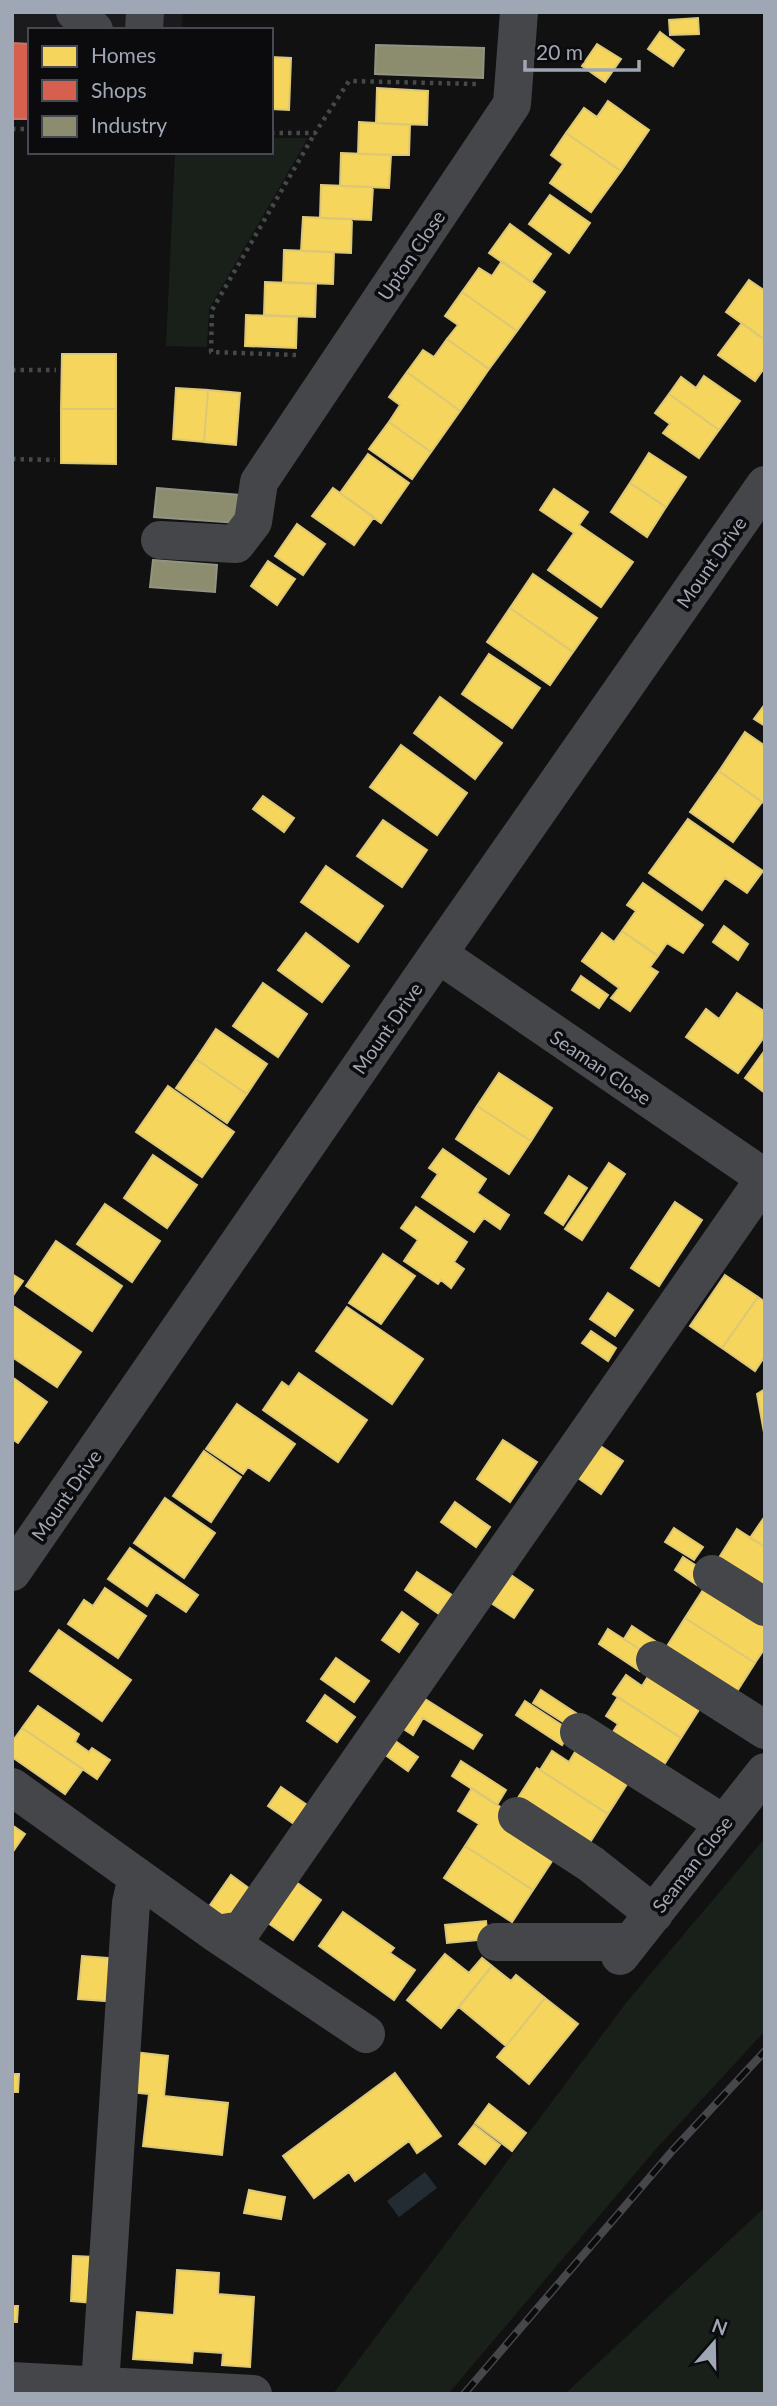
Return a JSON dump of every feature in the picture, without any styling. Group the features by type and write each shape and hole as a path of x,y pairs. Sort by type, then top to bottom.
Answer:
{"street":[{"path":"75,12 92,28"},
{"name":"Upton Close","path":"160,540 236,544 253,522 259,482 512,104 519,12"},
{"name":"Mount Drive","path":"12,1572 765,485"},
{"name":"Seaman Close","path":"438,954 765,1178"},
{"path":"218,1934 242,1930 765,1178"},
{"path":"712,1574 765,1607"},
{"path":"655,1660 765,1730"},
{"path":"579,1732 724,1824"},
{"name":"Seaman Close","path":"635,1937 765,1772"},
{"path":"12,1787 218,1934 366,2034"},
{"path":"496,1942 635,1937 592,1864 517,1816"},
{"path":"100,2386 131,1903 137,1877"},
{"path":"12,2381 253,2394"}],"path":[{"path":"343,357 211,352 212,310 315,134 349,81 514,85"},
{"path":"273,133 315,134"},
{"path":"12,370 56,370"},
{"path":"12,459 55,460"}],"shaded area":[{"path":"12,12 183,12 182,28 28,28 28,120 12,120"},
{"path":"273,138 308,138 209,309 207,347 166,346 175,154 273,154"},
{"path":"765,1838 765,2031 656,2149 448,2394 333,2394 626,2003"},
{"path":"425,2172 437,2188 399,2217 387,2201"},
{"path":"765,2207 765,2394 565,2394"}],"building: Homes":[{"path":"698,18 699,34 670,35 669,20"},
{"path":"660,32 684,50 673,66 648,49"},
{"path":"597,44 621,59 605,82 582,66"},
{"path":"273,57 291,58 289,110 273,109"},
{"path":"377,88 428,91 427,125 376,123"},
{"path":"608,101 649,130 621,171 566,133 584,108 597,117"},
{"path":"359,122 410,125 409,155 358,154"},
{"path":"566,133 621,171 591,212 550,183 563,164 551,155"},
{"path":"341,153 391,155 389,188 340,186"},
{"path":"321,185 373,187 371,220 320,218"},
{"path":"550,195 590,223 569,253 529,224"},
{"path":"303,217 352,219 351,253 301,251"},
{"path":"510,224 551,254 531,282 489,253"},
{"path":"284,250 334,252 333,284 283,282"},
{"path":"502,261 545,292 517,331 462,292 479,268 492,276"},
{"path":"749,280 765,291 765,340 726,312"},
{"path":"265,282 316,284 315,317 264,315"},
{"path":"462,292 517,331 489,369 447,339 458,325 445,316"},
{"path":"246,315 297,317 296,348 245,346"},
{"path":"742,323 765,340 765,367 755,381 718,355"},
{"path":"447,339 489,369 460,411 407,372 423,350 434,357"},
{"path":"62,354 116,354 116,409 61,409"},
{"path":"407,372 460,411 431,452 389,422 400,405 389,397"},
{"path":"704,376 740,401 719,430 669,394 681,377 696,388"},
{"path":"176,388 208,390 204,442 173,439"},
{"path":"208,390 240,393 236,445 204,442"},
{"path":"669,394 719,430 699,458 663,433 670,424 655,413"},
{"path":"61,409 116,409 116,464 61,463"},
{"path":"389,422 431,452 412,479 369,449"},
{"path":"649,453 686,477 666,507 630,483"},
{"path":"368,454 409,483 381,523 340,493"},
{"path":"630,483 666,507 647,537 611,512"},
{"path":"333,488 374,517 354,545 312,516"},
{"path":"554,489 588,512 579,525 633,562 601,607 548,570 574,533 540,510"},
{"path":"297,524 325,544 303,575 275,556"},
{"path":"268,561 295,579 277,605 251,586"},
{"path":"533,574 597,618 573,652 510,608"},
{"path":"510,608 573,652 550,685 487,642"},
{"path":"489,654 540,688 512,728 462,694"},
{"path":"440,697 502,743 475,779 414,733"},
{"path":"765,704 765,726 754,719"},
{"path":"745,732 765,746 765,804 719,771"},
{"path":"401,745 467,793 437,835 370,787"},
{"path":"719,771 762,802 733,842 690,812"},
{"path":"263,796 294,818 284,832 253,809"},
{"path":"688,819 763,871 747,893 725,878 702,910 649,873"},
{"path":"383,820 427,850 402,887 357,856"},
{"path":"326,866 383,906 358,942 301,902"},
{"path":"643,883 703,925 683,953 667,943 658,956 622,931 636,911 627,905"},
{"path":"724,926 748,944 738,960 713,942"},
{"path":"622,931 658,956 650,967 658,972 630,1011 611,998 619,988 582,961 602,933 614,942"},
{"path":"306,933 349,966 322,1002 278,970"},
{"path":"581,976 608,995 599,1008 572,990"},
{"path":"263,983 307,1014 278,1057 233,1026"},
{"path":"737,993 765,1012 765,1036 738,1073 686,1037 706,1009 719,1019"},
{"path":"216,1029 267,1064 247,1094 196,1059"},
{"path":"765,1050 765,1093 745,1078"},
{"path":"196,1059 247,1094 227,1123 176,1088"},
{"path":"499,1073 552,1108 531,1141 477,1106"},
{"path":"168,1086 234,1132 202,1177 136,1132"},
{"path":"477,1106 531,1141 509,1174 456,1139"},
{"path":"443,1149 486,1179 477,1193 509,1215 500,1229 484,1218 474,1232 422,1197 438,1174 429,1168"},
{"path":"153,1155 197,1185 167,1228 124,1198"},
{"path":"609,1163 625,1174 582,1240 565,1229"},
{"path":"569,1176 587,1188 563,1225 545,1213"},
{"path":"675,1202 702,1220 659,1286 631,1268"},
{"path":"105,1204 160,1241 132,1282 77,1244"},
{"path":"416,1207 467,1242 454,1262 464,1269 451,1288 441,1280 438,1284 404,1261 418,1240 401,1228"},
{"path":"56,1241 122,1286 92,1331 26,1286"},
{"path":"383,1254 415,1276 381,1324 349,1303"},
{"path":"12,1274 23,1281 12,1297"},
{"path":"725,1275 758,1297 722,1348 690,1326"},
{"path":"608,1293 633,1310 615,1336 590,1319"},
{"path":"758,1297 765,1302 765,1356 755,1371 722,1348"},
{"path":"12,1305 81,1352 57,1387 12,1357"},
{"path":"347,1307 423,1359 392,1404 316,1351"},
{"path":"591,1331 616,1348 608,1361 582,1343"},
{"path":"299,1373 367,1420 338,1462 263,1410 282,1382 289,1387"},
{"path":"12,1377 47,1402 18,1443 12,1439"},
{"path":"765,1389 765,1438 757,1394"},
{"path":"237,1404 295,1444 269,1481 248,1467 243,1474 206,1449"},
{"path":"503,1440 537,1462 510,1502 477,1479"},
{"path":"599,1445 623,1461 601,1494 578,1478"},
{"path":"204,1451 241,1477 211,1522 173,1496"},
{"path":"165,1498 215,1533 184,1578 134,1543"},
{"path":"455,1502 490,1527 476,1547 441,1522"},
{"path":"765,1516 765,1547 750,1538"},
{"path":"674,1528 703,1547 694,1560 665,1542"},
{"path":"737,1529 765,1547 765,1594 710,1572"},
{"path":"130,1548 198,1595 186,1612 156,1592 147,1606 108,1579"},
{"path":"683,1557 706,1572 697,1585 675,1570"},
{"path":"417,1572 452,1595 439,1614 405,1590"},
{"path":"511,1575 533,1590 514,1618 491,1603"},
{"path":"706,1585 765,1622 765,1648 755,1663 685,1618"},
{"path":"105,1588 146,1616 118,1658 68,1624 84,1600 93,1606"},
{"path":"402,1612 418,1624 399,1652 382,1640"},
{"path":"685,1618 755,1663 734,1696 664,1651"},
{"path":"632,1626 661,1645 653,1658 624,1639"},
{"path":"608,1629 650,1656 640,1671 599,1644"},
{"path":"59,1630 131,1680 102,1721 30,1671"},
{"path":"336,1658 369,1681 354,1702 321,1679"},
{"path":"651,1672 702,1705 681,1738 613,1694 626,1675 642,1686"},
{"path":"541,1690 582,1717 574,1729 533,1703"},
{"path":"325,1695 355,1717 337,1742 307,1721"},
{"path":"422,1697 482,1735 473,1749 423,1718 413,1735 402,1728"},
{"path":"618,1697 681,1738 660,1771 609,1738 618,1724 606,1716"},
{"path":"525,1701 571,1731 562,1745 516,1715"},
{"path":"38,1706 79,1734 75,1742 89,1752 92,1748 110,1760 97,1779 22,1728"},
{"path":"22,1728 83,1769 65,1794 12,1757 12,1742"},
{"path":"394,1740 418,1757 408,1771 384,1754"},
{"path":"578,1747 629,1781 608,1814 540,1770 552,1751 569,1762"},
{"path":"461,1761 506,1790 497,1805 452,1776"},
{"path":"537,1768 608,1814 587,1847 516,1801"},
{"path":"281,1787 310,1807 297,1826 268,1806"},
{"path":"472,1788 511,1814 554,1858 533,1890 465,1846 479,1824 458,1811"},
{"path":"12,1825 25,1834 12,1853"},
{"path":"465,1846 533,1890 512,1922 444,1878"},
{"path":"231,1875 254,1892 232,1925 208,1908"},
{"path":"296,1882 321,1900 293,1940 268,1923"},
{"path":"343,1912 394,1948 390,1953 415,1970 394,2000 319,1946"},
{"path":"486,1921 488,1939 447,1943 445,1925"},
{"path":"445,1954 469,1973 482,1958 492,1966 441,2028 407,2000"},
{"path":"82,1956 120,1959 117,2002 78,1999"},
{"path":"492,1966 511,1981 516,1975 545,1998 506,2046 459,2007"},
{"path":"545,1998 578,2024 529,2084 497,2057"},
{"path":"134,2052 168,2056 164,2096 228,2103 222,2155 143,2146 149,2094 130,2092"},
{"path":"395,2073 441,2136 417,2153 409,2141 355,2181 349,2172 314,2198 283,2156"},
{"path":"12,2074 19,2074 18,2092 12,2092"},
{"path":"489,2104 526,2133 512,2151 475,2123"},
{"path":"474,2125 500,2145 485,2164 459,2144"},
{"path":"249,2190 285,2197 281,2219 244,2213"},
{"path":"73,2256 96,2257 93,2303 71,2301"},
{"path":"177,2270 219,2273 218,2294 254,2297 250,2367 222,2365 223,2353 193,2351 192,2363 133,2359 137,2312 174,2315"},
{"path":"12,2306 18,2306 17,2322 12,2322"}],"building: Shops":[{"path":"12,43 28,44 28,119 12,119"}],"building: Industry":[{"path":"376,45 484,48 483,78 375,74"},
{"path":"157,488 240,495 238,523 154,517"},
{"path":"153,560 217,565 215,592 150,587"}],"railway":[{"path":"464,2394 673,2150 765,2051"}]}
